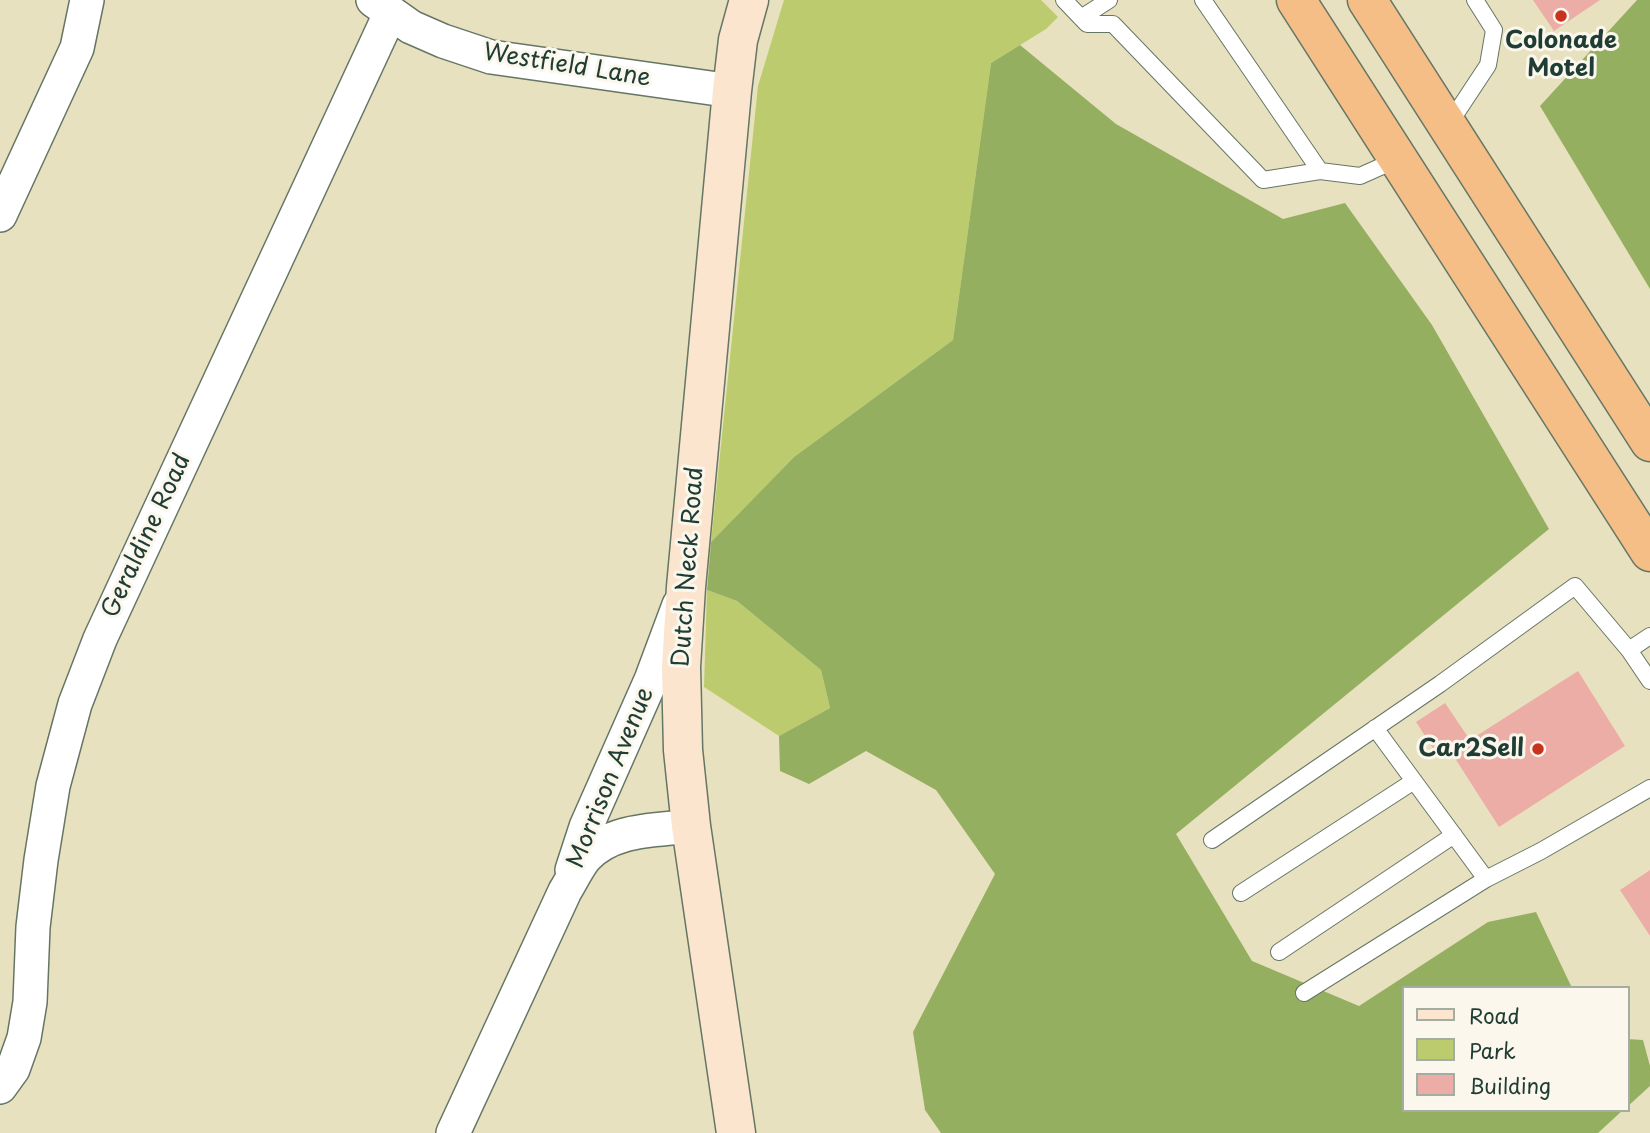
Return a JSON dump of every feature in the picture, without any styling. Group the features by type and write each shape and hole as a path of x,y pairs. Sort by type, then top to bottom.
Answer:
{"highway":[{"path":"1296,0 1650,552"},
{"path":"1367,0 1650,442"}],"street":[{"path":"0,215 77,48 87,0"},
{"name":"Dutch Neck Road","path":"736,1133 691,826 683,751 681,667 732,91 738,40 749,0"},
{"name":"Westfield Lane","path":"381,7 411,27 491,57 732,91"},
{"name":"Geraldine Road","path":"0,1087 13,1069 24,1038 30,1002 33,927 41,860 53,786 75,704 100,639 381,7"},
{"name":"Morrison Avenue","path":"453,1133 565,891 586,827 651,680 686,587"},
{"name":"Morrison Avenue","path":"565,891 586,858 605,843 626,834 691,826"}],"lane":[{"path":"1064,0 1087,24 1113,24 1262,180 1320,171 1360,176 1398,159"},
{"path":"1081,18 1109,0"},
{"path":"1203,0 1320,171"},
{"path":"1447,126 1488,65 1494,30 1475,0"},
{"path":"1212,840 1440,684 1575,586 1629,650 1650,681"},
{"path":"1629,650 1650,636"},
{"path":"1376,728 1486,879"},
{"path":"1241,893 1414,780"},
{"path":"1304,993 1486,879 1541,851 1650,788"},
{"path":"1279,952 1454,835"}],"green space":[{"path":"784,0 1041,0 1058,17 1046,29 991,63 953,340 794,457 711,542 758,86"},
{"path":"1637,0 1650,0 1650,289 1540,106"},
{"path":"1020,45 1116,124 1283,219 1345,203 1432,325 1549,529 1176,834 1252,961 1359,1006 1488,922 1536,912 1571,986 1402,986 1402,1112 1621,1112 1598,1133 941,1133 925,1110 913,1032 995,874 936,790 866,751 809,784 780,771 779,736 830,708 821,670 737,601 707,590 711,542 794,457 953,340 991,63"},
{"path":"707,590 737,601 821,670 830,708 779,736 704,687"},
{"path":"1629,1039 1643,1040 1650,1066 1650,1086 1629,1105"}],"building":[{"name":"Colonade Motel","path":"1533,0 1600,0 1554,31"},
{"name":"Car2Sell","path":"1578,671 1625,746 1499,827 1451,752 1440,759 1416,722 1445,703 1470,740"},
{"path":"1650,870 1650,936 1620,890"}],"place":[{"name":"Colonade Motel","path":"1561,16"},
{"name":"Car2Sell","path":"1538,749"}]}
